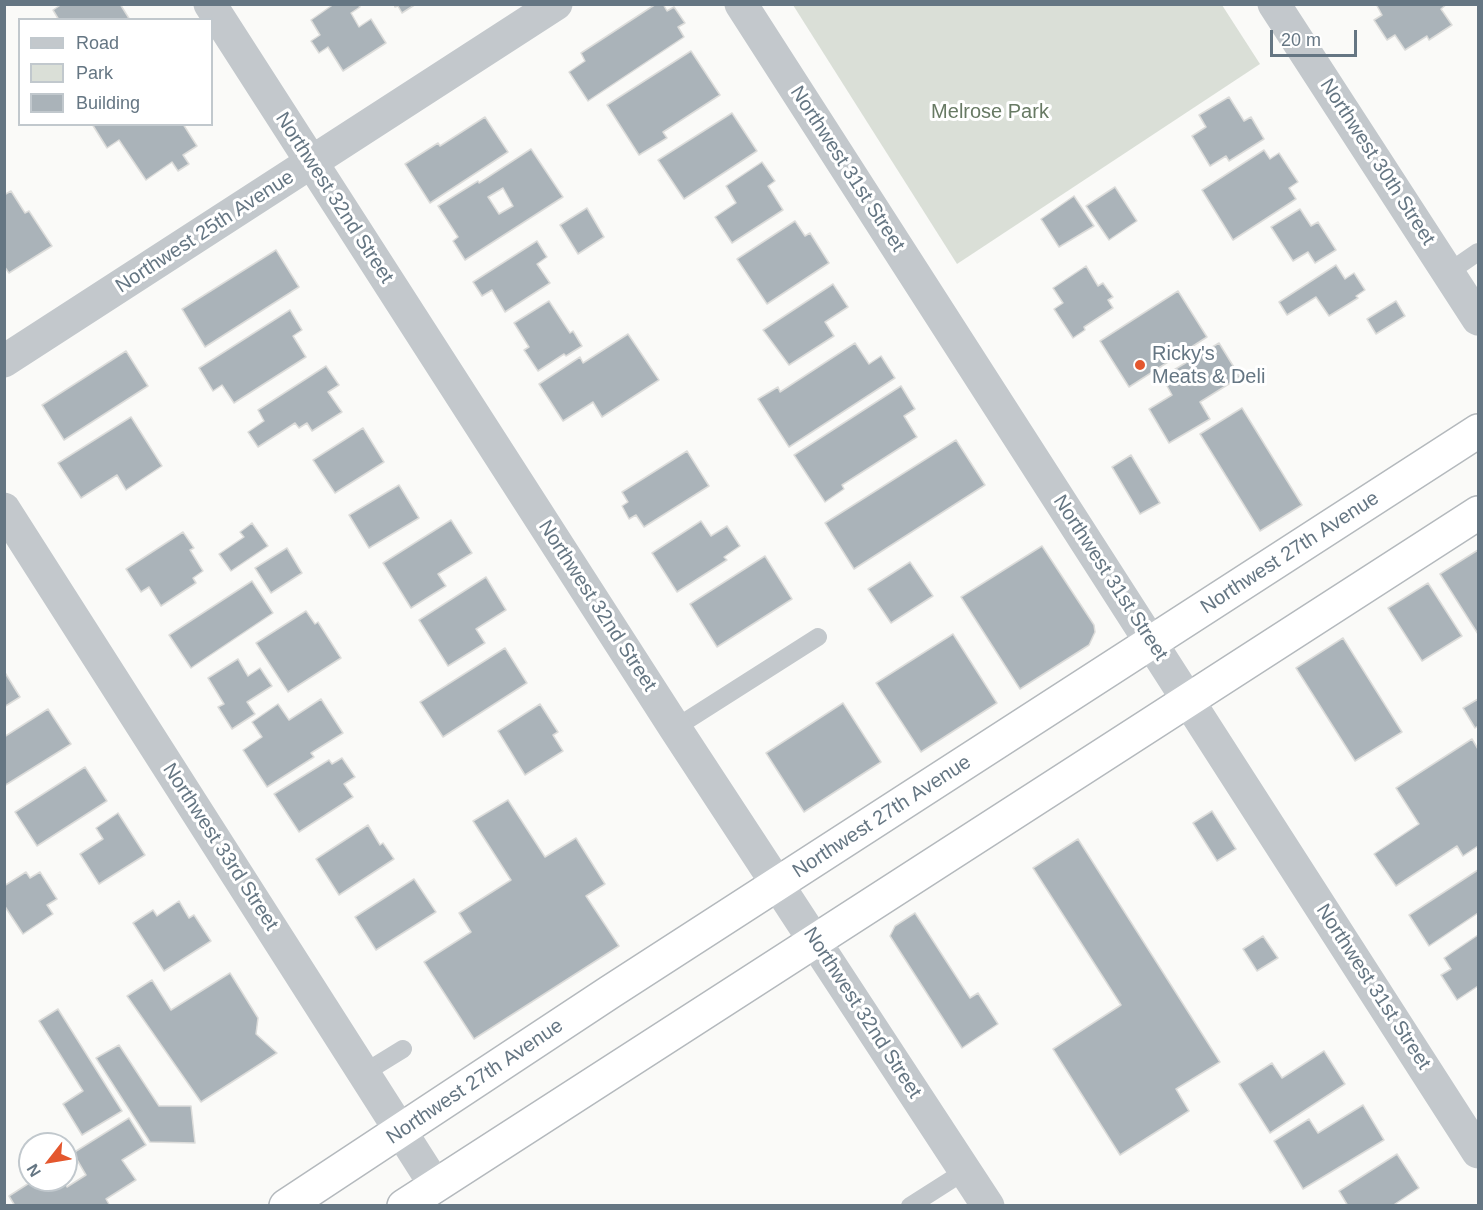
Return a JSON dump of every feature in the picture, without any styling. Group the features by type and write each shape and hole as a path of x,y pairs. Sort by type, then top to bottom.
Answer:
{"highway":[{"name":"Northwest 27th Avenue","path":"286,1206 777,884 1479,431"},
{"path":"404,1206 1479,513"}],"street":[{"name":"Northwest 32nd Street","path":"210,4 675,728 965,1170 983,1204"},
{"name":"Northwest 25th Avenue","path":"4,361 556,4"},
{"name":"Northwest 31st Street","path":"741,4 1479,1152"},
{"name":"Northwest 30th Street","path":"1274,4 1479,319"},
{"name":"Northwest 33rd Street","path":"4,509 435,1185"}],"lane":[{"path":"1449,272 1479,252"},
{"path":"675,728 818,637"},
{"path":"364,1073 403,1049"},
{"path":"910,1206 965,1170"}],"green space":[{"name":"Melrose Park","path":"793,5 1222,5 1260,64 957,264"}],"building":[{"path":"62,4 120,4 129,18 58,18 53,10"},
{"path":"334,4 358,4 360,7 351,13 359,27 371,19 386,43 343,71 328,47 319,53 311,41 320,35 311,20"},
{"path":"394,4 416,4 402,13"},
{"path":"656,4 663,4 667,11 674,7 685,23 678,27 684,37 588,101 569,72 585,61 581,53"},
{"path":"1376,4 1447,4 1441,9 1452,25 1429,40 1427,36 1405,50 1395,35 1387,40 1374,20 1382,15"},
{"path":"691,51 720,95 663,132 667,138 639,155 607,105"},
{"path":"1229,97 1244,121 1251,117 1264,139 1229,161 1226,156 1210,166 1192,136 1206,127 1199,115"},
{"path":"732,113 757,151 684,199 658,160"},
{"path":"485,117 508,152 430,203 405,164 438,143 440,146"},
{"path":"93,126 184,126 197,146 183,155 189,164 178,171 172,162 146,180 119,140 107,148"},
{"path":"531,149 563,197 465,260 453,241 458,237 438,206 478,181 479,183","holes":["503,188 513,206 499,214 488,197"]},
{"path":"1264,150 1270,159 1279,153 1298,182 1289,188 1296,199 1233,240 1202,190"},
{"path":"762,162 775,181 768,186 783,210 732,243 715,217 736,203 726,186"},
{"path":"1115,187 1137,221 1109,240 1086,206"},
{"path":"11,191 25,213 29,211 52,246 9,273 4,266 4,195"},
{"path":"1074,196 1094,226 1059,247 1041,219"},
{"path":"587,208 604,237 578,254 560,225"},
{"path":"1300,209 1311,226 1318,222 1336,250 1315,263 1308,252 1293,261 1271,227"},
{"path":"795,221 805,236 810,233 829,263 767,304 737,259"},
{"path":"537,241 547,257 537,264 550,283 505,312 492,290 482,296 473,282"},
{"path":"276,250 299,287 205,347 182,309"},
{"path":"1336,265 1345,279 1354,273 1365,290 1356,296 1358,298 1329,316 1316,297 1287,315 1279,302"},
{"path":"1086,266 1098,286 1103,283 1113,297 1108,300 1113,308 1084,327 1085,330 1073,338 1054,309 1063,303 1053,288"},
{"path":"833,284 848,307 825,322 834,336 789,365 763,330"},
{"path":"1178,291 1207,337 1129,387 1100,341"},
{"path":"549,301 570,333 573,331 582,346 566,356 564,354 538,371 524,350 529,347 514,323"},
{"path":"1396,301 1405,316 1376,334 1367,319"},
{"path":"290,310 302,330 293,336 306,357 234,403 222,385 213,391 199,368"},
{"path":"628,334 659,380 602,417 593,402 563,421 539,384 580,357 583,363"},
{"path":"855,343 869,364 881,356 895,378 789,447 758,399 778,387 780,392"},
{"path":"1219,343 1240,377 1200,402 1210,419 1169,443 1149,409 1172,395 1162,377"},
{"path":"126,351 148,386 64,440 42,405"},
{"path":"326,366 339,385 328,392 342,412 312,431 307,423 299,428 295,423 258,447 248,432 264,421 258,410"},
{"path":"901,386 915,409 904,416 917,437 842,485 844,489 825,502 794,455"},
{"path":"1242,408 1302,505 1260,531 1200,434"},
{"path":"131,417 162,466 126,490 117,475 81,498 58,463"},
{"path":"363,428 384,462 335,493 313,460"},
{"path":"956,440 985,485 854,569 825,523"},
{"path":"687,451 709,486 644,527 636,515 629,519 622,506 628,502 622,492"},
{"path":"1131,455 1160,503 1140,514 1112,467"},
{"path":"399,485 419,518 369,548 349,515"},
{"path":"451,520 472,553 438,574 446,586 411,608 383,563"},
{"path":"701,521 711,536 727,526 740,546 724,557 727,560 677,592 652,553"},
{"path":"252,523 268,546 231,571 219,554 244,537 240,532"},
{"path":"183,532 194,548 190,550 203,571 193,578 196,583 161,606 149,587 141,592 126,569"},
{"path":"1042,546 1094,625 1095,632 1089,645 1020,689 961,597"},
{"path":"287,548 302,573 271,593 255,568"},
{"path":"1478,550 1478,634 1440,574"},
{"path":"765,556 792,599 717,647 690,604"},
{"path":"910,562 933,596 891,623 868,589"},
{"path":"486,577 506,610 476,629 485,643 448,666 419,620"},
{"path":"252,581 273,613 191,668 169,635"},
{"path":"1428,583 1462,636 1422,661 1388,608"},
{"path":"306,611 315,624 318,622 341,658 288,692 256,643"},
{"path":"953,634 997,703 921,752 876,683"},
{"path":"1343,638 1402,732 1355,761 1296,668"},
{"path":"505,648 527,683 443,737 420,702"},
{"path":"238,659 248,676 260,668 272,686 247,702 255,714 232,729 218,707 224,704 208,678"},
{"path":"4,671 20,697 4,707"},
{"path":"321,699 343,733 311,753 314,757 267,787 243,750 262,737 252,722 278,704 289,720"},
{"path":"1478,699 1478,726 1475,728 1463,708"},
{"path":"843,703 881,762 804,812 766,753"},
{"path":"540,704 558,732 553,735 563,751 525,775 498,731"},
{"path":"48,709 71,744 4,786 4,737"},
{"path":"1472,739 1478,749 1478,846 1463,856 1457,846 1396,886 1374,854 1419,824 1396,788"},
{"path":"342,758 355,777 344,784 353,797 299,832 274,794 329,760 332,764"},
{"path":"85,767 107,801 37,846 15,812"},
{"path":"508,800 545,857 576,838 605,884 586,896 619,946 474,1039 424,962 471,932 459,913 511,880 473,821"},
{"path":"1212,811 1236,849 1217,861 1193,823"},
{"path":"118,813 145,855 99,884 80,854 103,839 96,828"},
{"path":"368,825 380,845 383,843 394,859 339,895 316,859"},
{"path":"1078,839 1220,1062 1176,1089 1189,1111 1120,1155 1053,1049 1121,1005 1033,868"},
{"path":"1478,870 1478,913 1429,946 1409,915"},
{"path":"26,872 30,878 40,872 57,899 47,905 53,914 23,934 4,905 4,886"},
{"path":"414,879 436,912 376,950 355,917"},
{"path":"179,901 189,918 194,915 211,941 164,971 133,923 153,910 157,916"},
{"path":"915,913 970,998 978,993 998,1024 962,1048 890,936 895,926"},
{"path":"1478,935 1478,986 1457,1000 1441,975 1451,969 1444,958"},
{"path":"1263,936 1278,958 1257,971 1243,949"},
{"path":"230,973 258,1018 256,1034 277,1053 201,1102 127,996 152,980 171,1010"},
{"path":"58,1009 122,1111 82,1135 63,1104 83,1091 39,1021"},
{"path":"119,1045 159,1106 191,1106 195,1143 150,1142 96,1058"},
{"path":"1324,1051 1345,1084 1270,1133 1239,1084 1272,1063 1282,1078"},
{"path":"1363,1105 1384,1140 1303,1189 1274,1141 1309,1119 1318,1133"},
{"path":"129,1118 146,1145 122,1160 136,1180 106,1199 110,1206 15,1206 9,1196 18,1190 78,1192 78,1180 86,1175 78,1161 78,1150"},
{"path":"1397,1154 1419,1188 1392,1206 1348,1206 1339,1191"}],"place":[{"name":"Ricky's Meats & Deli","path":"1140,365"}]}
